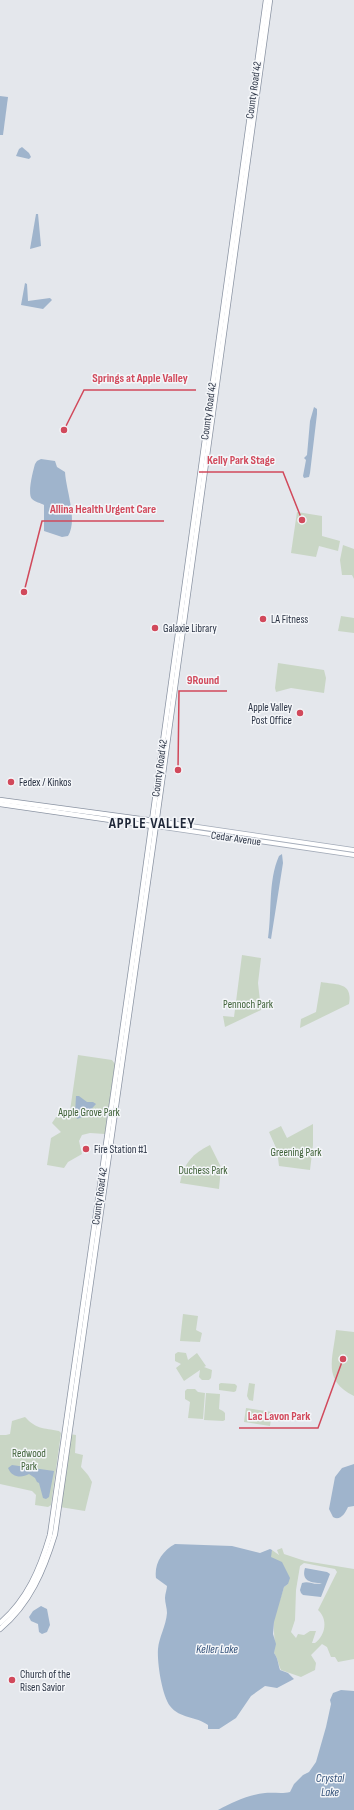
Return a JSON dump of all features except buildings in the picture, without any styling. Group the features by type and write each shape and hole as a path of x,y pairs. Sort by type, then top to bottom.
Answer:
{"highway":[{"name":"County Road 42","path":"154,824 266,0"},
{"name":"County Road 42","path":"52,1535 270,0"},
{"name":"Cedar Avenue","path":"0,800 154,824"},
{"name":"Cedar Avenue","path":"0,804 154,824"},
{"path":"0,1623 28,1590 52,1535"},
{"path":"0,1629 8,1622 30,1594 43,1569 52,1535"}],"main road":[{"name":"Cedar Avenue","path":"154,824 354,850"},
{"name":"Cedar Avenue","path":"154,824 354,855"}],"green space":[{"path":"297,512 322,516 322,536 340,541 338,551 319,546 316,557 291,553"},
{"path":"343,545 354,549 354,579 352,575 342,575 340,560"},
{"path":"341,616 354,618 354,633 338,631"},
{"path":"278,663 324,670 326,678 324,693 291,688 276,692 275,688"},
{"name":"Pennoch Park","path":"242,955 261,958 258,983 261,1010 225,1027 223,1016 234,1017"},
{"path":"321,982 338,984 346,988 350,997 349,1004 300,1028 301,1019 316,1012"},
{"name":"Apple Grove Park","path":"78,1055 112,1060 115,1064 105,1134 90,1133 82,1135 79,1141 82,1154 68,1162 64,1168 47,1165 51,1138 61,1132 52,1123 56,1117 69,1118"},
{"name":"Greening Park","path":"313,1124 313,1145 310,1170 279,1166 277,1150 269,1132 281,1126 287,1138"},
{"name":"Duchess Park","path":"210,1145 221,1167 219,1189 180,1183 181,1176 186,1165 194,1156"},
{"path":"183,1314 198,1316 196,1330 202,1333 200,1342 180,1341"},
{"path":"336,1330 354,1332 354,1396 344,1390 333,1376 332,1359"},
{"path":"178,1352 186,1353 188,1360 197,1353 206,1366 204,1367 212,1370 211,1378 209,1380 202,1380 199,1377 200,1370 184,1381 176,1368 181,1364 175,1361 175,1354"},
{"path":"249,1383 255,1384 253,1401 249,1400 247,1396"},
{"path":"219,1384 235,1384 237,1386 236,1391 219,1390"},
{"path":"187,1389 195,1389 198,1392 205,1393 203,1419 188,1418 190,1402 185,1399 185,1391"},
{"path":"206,1393 220,1394 219,1409 225,1413 225,1420 204,1420"},
{"path":"246,1408 272,1412 270,1426 244,1422"},
{"name":"Redwood Park","path":"25,1417 36,1426 59,1431 61,1433 51,1505 48,1507 35,1505 36,1495 32,1491 0,1484 0,1435 10,1434 12,1421"},
{"path":"69,1434 76,1435 75,1453 83,1455 81,1467 92,1482 85,1511 60,1507"},
{"path":"282,1548 284,1554 305,1561 354,1569 354,1659 338,1662 335,1657 331,1657 327,1647 322,1644 311,1655 316,1663 315,1670 301,1677 281,1670 274,1653 274,1621 284,1587 288,1584 270,1557 272,1550 279,1555 277,1550","holes":["304,1563 335,1569 337,1572 318,1610 324,1622 322,1636 315,1643 312,1643 316,1631 310,1631 304,1635 298,1634 296,1638 291,1632 295,1620 296,1590 300,1566"]}],"water":[{"path":"0,96 8,97 3,135 0,135"},
{"path":"22,147 29,153 31,157 29,159 16,156 19,149"},
{"path":"36,214 38,214 41,246 30,249"},
{"path":"25,283 27,284 28,301 50,298 52,300 43,309 21,305"},
{"path":"314,407 317,409 317,414 310,473 309,477 304,478 303,476 306,460 304,458 307,455 310,421"},
{"path":"41,459 55,461 57,467 65,472 72,513 71,529 68,536 62,537 44,531 44,505 32,499 30,492 35,464"},
{"path":"282,854 283,863 271,939 268,938 273,876 279,856"},
{"path":"76,1096 79,1096 87,1102 93,1102 96,1104 85,1116 77,1119 75,1114"},
{"path":"354,1464 354,1506 348,1507 342,1516 338,1518 333,1517 329,1509 335,1477 342,1468"},
{"path":"12,1465 54,1471 49,1497 46,1499 43,1498 39,1483 29,1474 17,1476 12,1474 8,1468"},
{"name":"Keller Lake","path":"175,1544 232,1546 260,1553 270,1549 272,1550 271,1557 282,1562 290,1578 288,1584 284,1587 274,1622 273,1634 276,1644 274,1653 280,1670 288,1673 294,1679 277,1688 265,1686 251,1696 236,1718 219,1729 208,1729 208,1725 203,1722 178,1713 170,1706 162,1687 159,1670 158,1649 167,1611 165,1598 167,1586 156,1578 156,1568 160,1558 166,1550"},
{"path":"305,1568 327,1572 330,1574 321,1597 303,1595 301,1593 300,1590 302,1583 322,1583 311,1582 308,1580 304,1576"},
{"path":"41,1606 47,1609 50,1625 47,1632 42,1634 39,1632 38,1624 31,1621 29,1617 33,1611"},
{"name":"Crystal Lake","path":"341,1690 354,1691 354,1810 218,1810 252,1795 290,1792 294,1784 303,1775 309,1772 316,1762 326,1727 331,1704 330,1700 333,1693"}],"place":[{"name":"Springs at Apple Valley","path":"64,430"},
{"name":"Kelly Park Stage","path":"302,520"},
{"name":"Allina Health Urgent Care","path":"24,592"},
{"name":"LA Fitness","path":"263,619"},
{"name":"Galaxie Library","path":"155,628"},
{"name":"Apple Valley Post Office","path":"300,713"},
{"name":"9Round","path":"178,770"},
{"name":"Fedex / Kinkos","path":"11,782"},
{"name":"Fire Station #1","path":"86,1149"},
{"name":"Lac Lavon Park","path":"343,1359"},
{"name":"Church of the Risen Savior","path":"12,1680"}],"district":[{"name":"APPLE VALLEY","path":"152,823"}]}
